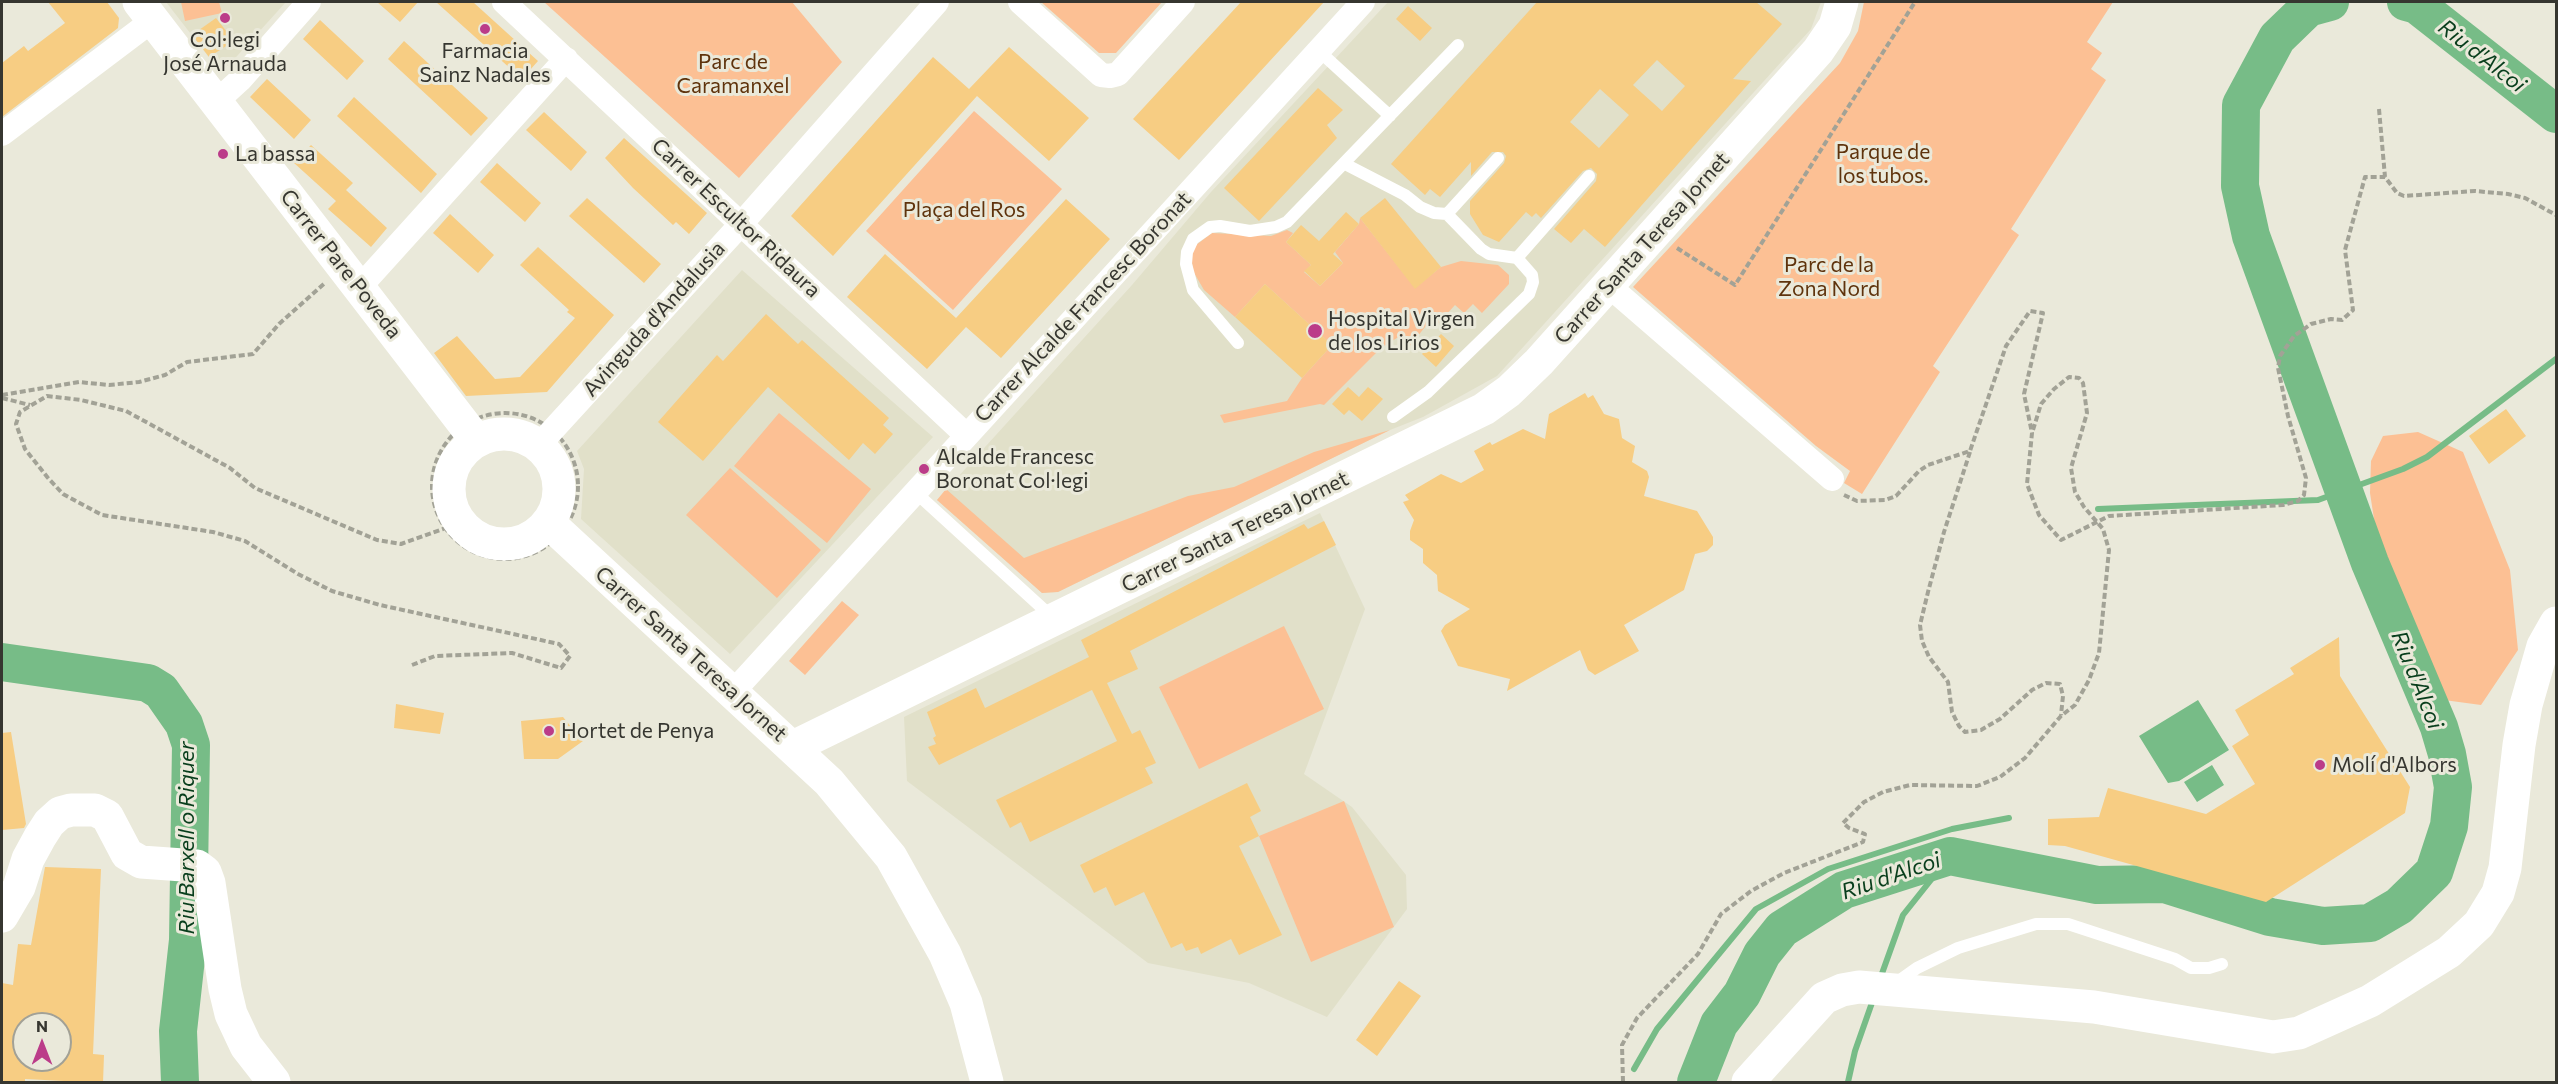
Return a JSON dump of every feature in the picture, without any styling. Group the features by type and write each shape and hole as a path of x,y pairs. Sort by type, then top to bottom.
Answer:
{"street":[{"path":"216,102 240,80 309,2"},
{"name":"Carrer Escultor Ridaura","path":"504,2 966,435"},
{"name":"Avinguda d'Andalusia","path":"545,438 742,223 937,2"},
{"path":"1020,2 1101,75 1110,76 1118,74 1183,2"},
{"name":"Carrer Alcalde Francesc Boronat","path":"732,693 914,491 1364,2"},
{"name":"Carrer Santa Teresa Jornet","path":"554,527 793,747 1484,409 1528,374 1828,39 1839,17 1842,2"},
{"path":"2,134 146,11"},
{"name":"Carrer Pare Poveda","path":"146,11 471,433"},
{"path":"352,278 566,59"},
{"path":"1609,286 1833,479"},
{"path":"471,433 545,438 548,456 558,482 554,527 528,538 503,544 478,537 452,524 449,497 452,472 471,433"},
{"path":"1748,1083 1824,998 1842,990 1859,987 2094,1006 2273,1037 2298,1034 2370,1001 2461,942 2486,914 2498,893 2505,868 2518,745 2526,705 2543,646 2556,623"},
{"path":"793,747 835,789 891,857 939,944 966,1003 987,1083"},
{"path":"2,916 19,888 28,859 40,837 49,823 60,813 95,810 107,816 127,854 141,862 197,866 204,872 209,883 231,1014 246,1046 274,1083"}],"lane":[{"path":"1238,343 1193,290 1186,264 1187,252 1193,239 1210,227 1236,227 1250,231 1276,227 1294,216 1458,45"},
{"path":"1319,51 1390,116"},
{"path":"1447,214 1498,158"},
{"path":"1345,164 1405,195 1420,207 1434,213 1447,214 1480,249 1488,254 1517,258 1532,274 1533,282 1529,294 1428,392 1393,417"},
{"path":"1517,258 1589,176"},
{"path":"914,491 1055,619"},
{"path":"1888,989 1917,968 1958,948 2036,924 2068,924 2175,959 2191,968 2209,968 2222,964"}],"path":[{"path":"1655,234 1735,285 1915,2"},
{"path":"2379,109 2385,177 2389,184 2404,196 2475,190 2508,194 2541,206 2556,216"},
{"path":"1623,1083 1622,1045 1637,1018 1698,954 1721,914 1751,891 1785,873 1863,842 1865,834 1849,828 1844,823 1864,802 1883,792 1910,784 1977,786 2000,777 2025,758 2061,716 2075,705 2090,680 2099,653 2109,550 2098,521 2084,507 2075,492 2071,468 2087,413 2084,383 2079,378 2070,377 2054,389 2042,404 2032,433 2027,484 2039,515 2061,540 2098,521 2109,516 2283,504 2298,501 2304,495 2306,478 2288,416 2278,368 2280,356 2294,336 2311,324 2331,319 2342,320 2353,310 2345,250 2365,177 2385,177"},
{"path":"2,397 79,382 109,385 139,382 165,375 187,362 253,354 308,296 352,278"},
{"path":"2032,433 2024,394 2043,313 2030,311 2006,346 1970,451 1920,625 1922,641 1929,657 1948,682 1952,712 1965,732 1981,730 2000,719 2032,690 2046,683 2060,684 2063,696 2061,716"},
{"path":"412,665 435,656 512,653 561,668 570,656 559,644 380,605 332,591 298,574 245,541 213,532 102,515 63,494 31,460 16,424 20,412 47,396 81,400 126,411 230,468 255,488 377,540 401,544 452,524"},
{"path":"2,397 31,405"},
{"path":"509,413 532,418 545,438 571,454 578,477 575,507 554,527 540,550 528,555 502,558 470,549 434,502 433,474 443,448 471,433 485,416 509,413"},
{"path":"1833,479 1838,489 1850,499 1869,502 1885,500 1896,496 1928,465 1970,451"}],"shaded area":[{"name":"Col·legi José Arnauda","path":"166,2 286,2 228,66 215,65"},
{"name":"Hospital Virgen de los Lirios","path":"1388,2 1821,2 1811,29 1497,376 1423,417 1390,430 1058,592 1042,593 937,500 1132,285 1211,192"},
{"path":"742,270 933,437 730,654 581,519 584,469 577,451"},
{"path":"1320,513 1365,609 1304,774 1352,807 1406,875 1407,909 1327,1017 1249,983 1148,963 907,781 904,717"},
{"path":"2198,700 2229,750 2179,781 2168,783 2139,736"},
{"path":"2212,765 2224,785 2197,802 2184,782"}],"green space":[{"path":"181,2 219,2 222,13 185,21"},
{"name":"Parc de Caramanxel","path":"544,2 792,2 842,62 739,178"},
{"path":"1041,2 1162,2 1116,53 1099,53"},
{"name":"Parc de la Zona Nord","path":"1864,2 2113,2 2087,42 2102,53 2091,69 2106,80 2011,229 2019,235 1933,366 1940,372 1862,494 1844,483 1850,471 1816,446 1633,287 1840,63 1858,31"},
{"name":"Plaça del Ros","path":"974,111 1062,189 953,310 866,231"},
{"path":"1360,218 1415,288 1441,267 1461,261 1498,265 1509,275 1509,284 1482,313 1473,304 1464,313 1455,305 1435,327 1429,322 1409,347 1400,336 1381,348 1324,405 1224,423 1220,415 1287,401 1302,378 1332,345 1265,284 1235,317 1204,290 1193,271 1191,254 1196,245 1212,233 1271,236 1287,230 1293,233 1286,242 1311,265 1304,272 1320,286 1343,263 1335,252 1359,224"},
{"path":"779,413 871,489 827,543 734,466"},
{"path":"1390,430 1058,592 1042,593 937,500 946,489 1024,558 1188,496 1234,487 1314,452"},
{"path":"2418,432 2463,452 2510,570 2518,650 2481,705 2444,700 2378,545 2370,493 2371,461 2383,436"},
{"path":"730,468 821,550 777,598 686,515"},
{"path":"842,601 859,615 805,675 789,661"},
{"path":"1284,626 1324,709 1199,769 1159,687"},
{"path":"1344,801 1394,927 1311,962 1259,836"}],"building":[{"path":"48,2 107,2 119,18 118,28 2,117 2,63 24,46 28,51 65,23"},
{"path":"377,2 418,2 400,22"},
{"path":"436,2 473,2 538,61 522,79"},
{"path":"1241,2 1324,2 1179,160 1133,119"},
{"path":"1537,2 1756,2 1782,24 1733,79 1751,81 1605,247 1584,229 1571,243 1554,229 1596,181 1597,174 1591,168 1583,171 1541,218 1536,213 1532,217 1526,212 1499,242 1483,235 1470,214 1470,201 1504,163 1506,156 1503,152 1492,152 1471,176 1471,162 1440,197 1430,189 1425,195 1391,164","holes":["1657,60 1685,86 1662,111 1633,85","1600,89 1629,115 1599,148 1570,122"]},
{"path":"1408,6 1432,28 1420,41 1396,19"},
{"path":"216,18 234,41 209,57 192,35"},
{"path":"320,20 364,61 347,80 303,39"},
{"path":"404,41 488,118 471,136 388,59"},
{"path":"1009,47 1089,118 1049,161 977,96 833,256 791,216 933,57 969,89"},
{"path":"267,79 311,120 294,139 250,97"},
{"path":"1318,88 1343,110 1327,125 1337,138 1259,221 1224,188"},
{"path":"354,97 437,174 421,193 337,116"},
{"path":"544,112 587,152 571,171 526,130"},
{"path":"624,138 707,213 689,234 676,222 673,225 605,158"},
{"path":"311,145 353,183 346,190 387,228 371,247 328,209 336,201 294,163"},
{"path":"497,163 541,203 525,222 480,182"},
{"path":"587,198 661,264 644,283 569,216"},
{"path":"1385,198 1441,267 1415,289 1360,218"},
{"path":"1066,199 1110,239 1001,358 966,327 927,369 847,297 885,254 956,318"},
{"path":"1346,212 1359,224 1333,254 1343,263 1320,286 1304,271 1311,265 1286,242 1301,225 1319,241"},
{"path":"450,214 494,255 478,273 433,233"},
{"path":"538,247 614,315 547,392 466,396 434,353 457,336 495,379 520,377 575,318 520,265"},
{"path":"1265,284 1332,345 1302,378 1235,317"},
{"path":"766,314 798,344 802,340 889,418 883,425 893,434 875,454 863,443 849,460 768,387 703,461 658,422 717,355 723,361"},
{"path":"1441,334 1454,346 1436,367 1422,354"},
{"path":"1348,387 1359,397 1368,387 1383,399 1362,421 1349,410 1344,415 1332,404"},
{"path":"1585,393 1588,398 1593,395 1604,414 1619,419 1622,438 1635,446 1632,462 1647,471 1649,477 1644,496 1697,511 1713,537 1713,545 1707,551 1695,554 1684,590 1624,625 1639,651 1595,675 1588,670 1580,650 1507,691 1510,679 1458,666 1441,631 1445,625 1470,609 1438,591 1437,575 1423,563 1423,549 1410,540 1414,520 1403,502 1409,500 1405,495 1441,474 1461,483 1484,470 1474,451 1490,442 1492,445 1523,429 1545,439 1549,414"},
{"path":"2506,409 2526,436 2489,464 2469,436"},
{"path":"1324,521 1336,545 1130,651 1138,669 1107,683 1132,734 1140,730 1156,763 1145,768 1153,783 1030,842 1021,822 1010,828 996,800 1117,741 1092,690 939,765 928,747 936,744 933,738 936,736 927,712 976,688 985,708 1089,657 1081,640 1304,524 1308,529"},
{"name":"Molí d'Albors","path":"2339,637 2340,676 2410,787 2405,813 2266,902 2065,846 2048,845 2048,819 2099,817 2108,788 2206,814 2255,784 2232,746 2249,735 2235,710 2294,674 2290,668"},
{"path":"396,704 444,713 440,734 394,728"},
{"name":"Hortet de Penya","path":"563,717 583,741 558,759 524,759 521,721"},
{"path":"11,732 26,824 24,828 2,830 2,733"},
{"path":"1247,783 1261,811 1250,817 1259,836 1239,846 1282,935 1239,955 1231,939 1201,954 1198,947 1186,951 1182,943 1171,948 1144,892 1115,906 1106,887 1094,893 1080,865"},
{"path":"45,867 101,869 93,1054 104,1055 103,1083 25,1079 25,1083 2,1083 2,983 13,985 18,944 31,945"},
{"path":"1399,981 1421,996 1377,1056 1356,1040"}],"waterway":[{"name":"Riu d'Alcoi","path":"1696,1082 1719,1024 1742,994 1762,954 1782,929 1844,890 1950,856 2097,885 2165,884 2270,917 2323,926 2370,923 2399,906 2434,872 2449,826 2453,787 2447,754 2439,727 2370,563 2251,236 2240,186 2241,105 2277,38 2308,8 2330,2"},
{"name":"Riu d'Alcoi","path":"2406,2 2417,5 2556,114"},
{"name":"Riu d'Alcoi","path":"2098,509 2318,500 2403,469 2427,457 2556,359"},
{"name":"Riu Barxell o Riquer","path":"2,662 148,683 161,691 184,724 191,745 188,940 178,1031 180,1082"},
{"path":"1634,1069 1657,1029 1756,909 1828,869 1952,829 2009,818"},
{"path":"1880,979 1903,915 1950,856"},
{"path":"1848,1082 1855,1051 1874,997"}],"place":[{"name":"Col·legi José Arnauda","path":"225,18"},
{"name":"Farmacia Sainz Nadales","path":"485,29"},
{"name":"La bassa","path":"223,154"},
{"name":"Hospital Virgen de los Lirios","path":"1315,331"},
{"name":"Alcalde Francesc Boronat Col·legi","path":"924,469"},
{"name":"Hortet de Penya","path":"549,731"},
{"name":"Molí d'Albors","path":"2320,765"}],"park label":[{"name":"Parque de los tubos.","path":"1883,164"}]}
